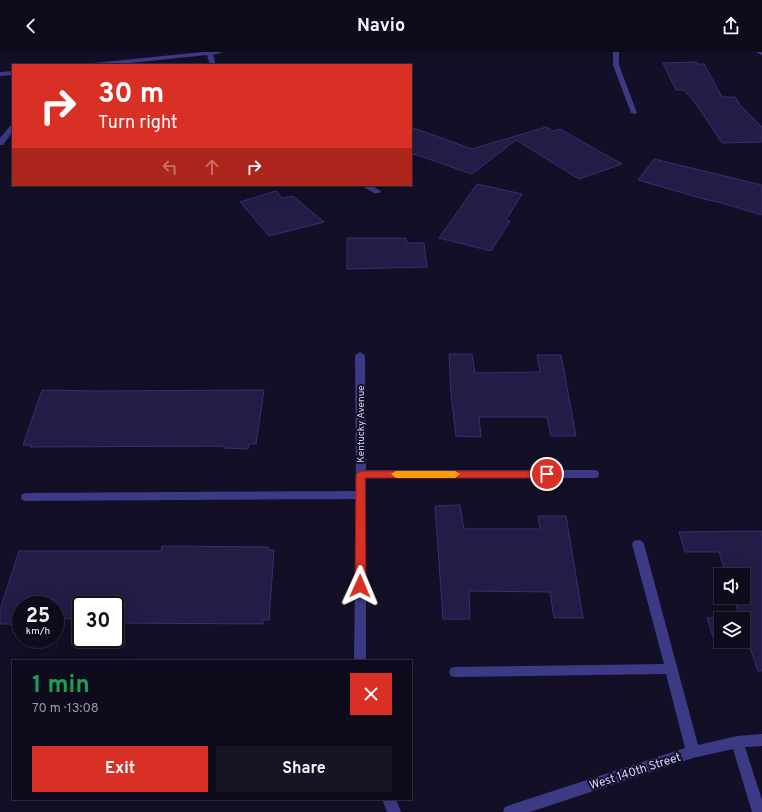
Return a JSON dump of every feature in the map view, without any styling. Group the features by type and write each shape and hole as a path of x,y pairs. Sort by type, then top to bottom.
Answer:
{"street":[{"path":"103,64 221,52"},
{"path":"616,52 616,65 634,113"},
{"path":"209,53 213,64"},
{"path":"0,74 12,73"},
{"path":"0,143 12,127"},
{"path":"366,186 376,190"},
{"name":"Kentucky Avenue","path":"360,354 360,660"},
{"path":"361,474 594,474"},
{"path":"26,497 361,495"},
{"path":"638,544 693,752"},
{"path":"455,672 670,669"},
{"name":"West 140th Street","path":"510,812 693,752 737,742 762,740"},
{"path":"737,742 759,812"},
{"path":"389,800 394,812"}],"building":[{"path":"696,62 697,64 704,64 722,97 735,97 740,105 762,127 762,142 722,143 697,105 684,90 676,90 663,63"},
{"path":"412,127 472,149 546,127 553,131 560,129 622,164 579,179 516,140 472,174 412,153"},
{"path":"654,159 762,185 762,215 638,180"},
{"path":"477,184 522,194 506,220 510,221 491,251 439,238"},
{"path":"276,191 282,198 293,196 324,222 269,236 240,202"},
{"path":"347,238 406,238 407,243 424,243 427,267 347,269"},
{"path":"449,354 472,354 475,373 540,372 537,355 561,355 576,436 551,436 547,417 479,417 481,437 456,436 451,394"},
{"path":"42,390 264,390 256,444 249,444 248,449 224,448 224,446 30,447 31,445 23,445"},
{"path":"460,505 464,529 540,529 538,516 566,516 583,618 554,618 550,592 469,591 470,619 443,619 435,506"},
{"path":"762,531 762,671 758,671 750,648 750,612 738,612 735,604 750,604 750,568 724,568 719,552 685,552 679,532"},
{"path":"162,546 268,547 268,550 274,550 269,620 263,620 263,624 124,623 124,596 72,596 72,619 64,618 64,596 12,596 12,624 0,624 0,610 19,551 161,551"},
{"path":"707,618 714,618 714,640"}],"slow traffic":[{"path":"396,474 455,474"}],"route":[{"path":"360,586 361,474 547,474"}]}
